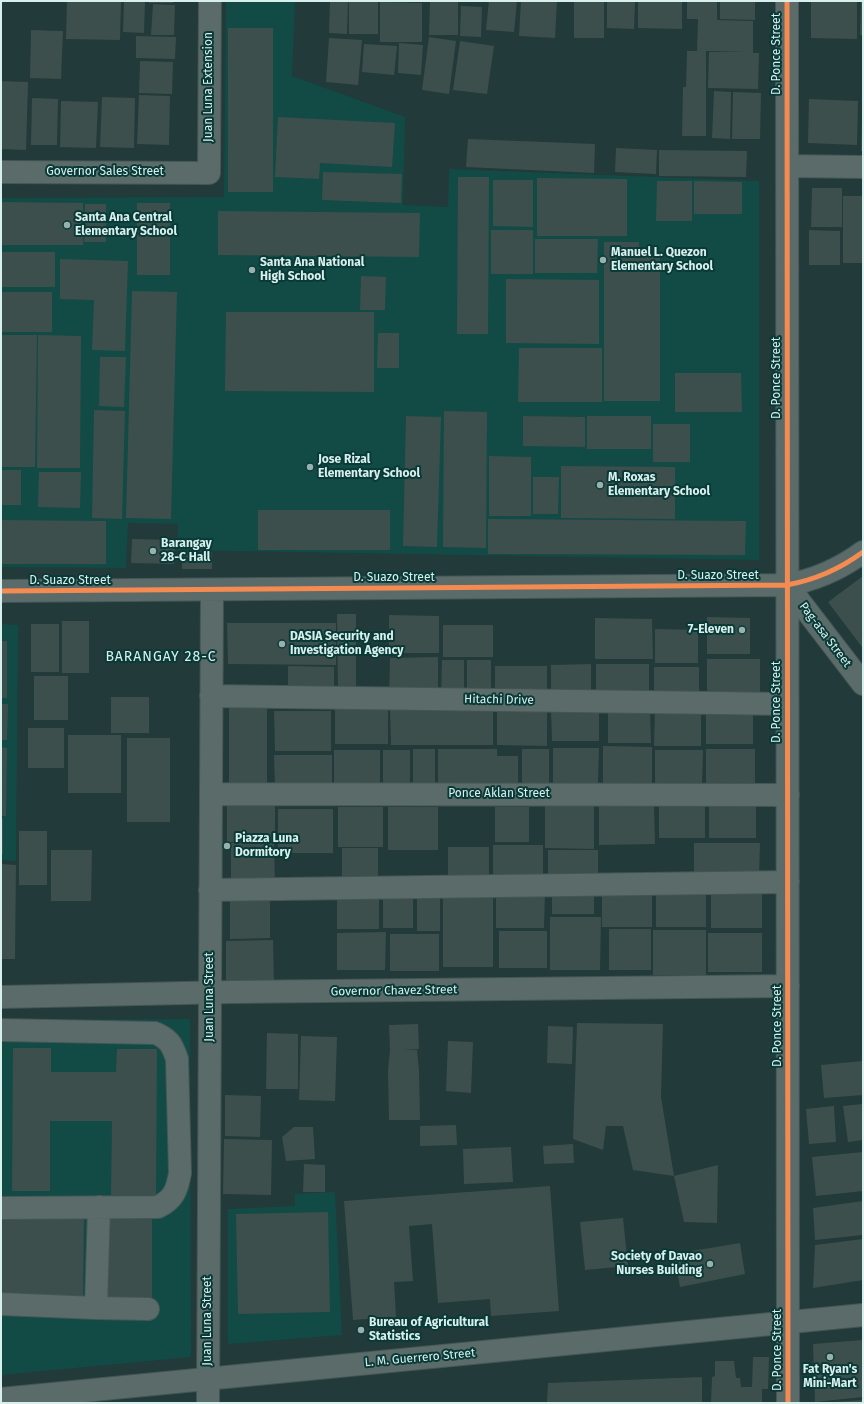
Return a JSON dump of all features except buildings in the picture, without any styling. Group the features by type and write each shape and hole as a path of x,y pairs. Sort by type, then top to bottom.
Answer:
{"street":[{"name":"Juan Luna Extension","path":"209,173 210,1"},
{"name":"D. Ponce Street","path":"787,1 788,1403"},
{"path":"787,166 863,167"},
{"name":"Governor Sales Street","path":"1,172 209,173"},
{"name":"D. Suazo Street","path":"1,591 787,585 803,583 820,577 837,569 863,552"},
{"name":"Pag-asa Street","path":"787,585 863,684"},
{"name":"Juan Luna Street","path":"208,1403 212,590"},
{"name":"Hitachi Drive","path":"211,696 787,704"},
{"name":"Ponce Aklan Street","path":"211,794 788,795"},
{"path":"210,890 788,882"},
{"name":"Governor Chavez Street","path":"1,997 788,986"},
{"path":"1,1030 155,1033 165,1037 173,1046 177,1059 180,1173 178,1188 166,1203 158,1207 99,1206 1,1208"},
{"path":"96,1308 99,1206"},
{"path":"1,1304 148,1309"},
{"name":"L. M. Guerrero Street","path":"1,1399 863,1315"}],"shaded area":[{"path":"226,1 295,1 292,76 405,117 403,205 448,207 449,169 759,181 759,560 178,550 178,524 128,523 126,568 1,567 1,198 224,197"},
{"path":"1,624 18,625 16,861 1,860"},
{"path":"190,1019 191,1357 1,1375 1,1020"},
{"path":"335,1192 342,1335 228,1344 228,1209 295,1206 295,1194"}],"cycle path":[{"path":"787,1 788,1403"},
{"path":"1,591 787,585 827,573 845,564 863,552"}],"place":[{"name":"Santa Ana Central Elementary School","path":"67,225"},
{"name":"Manuel L. Quezon Elementary School","path":"603,260"},
{"name":"Santa Ana National High School","path":"252,270"},
{"name":"Jose Rizal Elementary School","path":"310,467"},
{"name":"M. Roxas Elementary School","path":"600,485"},
{"name":"Barangay 28-C Hall","path":"153,551"},
{"name":"7-Eleven","path":"742,630"},
{"name":"DASIA Security and Investigation Agency","path":"282,644"},
{"name":"Piazza Luna Dormitory","path":"227,846"},
{"name":"Society of Davao Nurses Building","path":"710,1264"},
{"name":"Bureau of Agricultural Statistics","path":"361,1330"},
{"name":"Fat Ryan's Mini-Mart","path":"830,1357"}],"district":[{"name":"BARANGAY 28-C","path":"161,657"}]}
